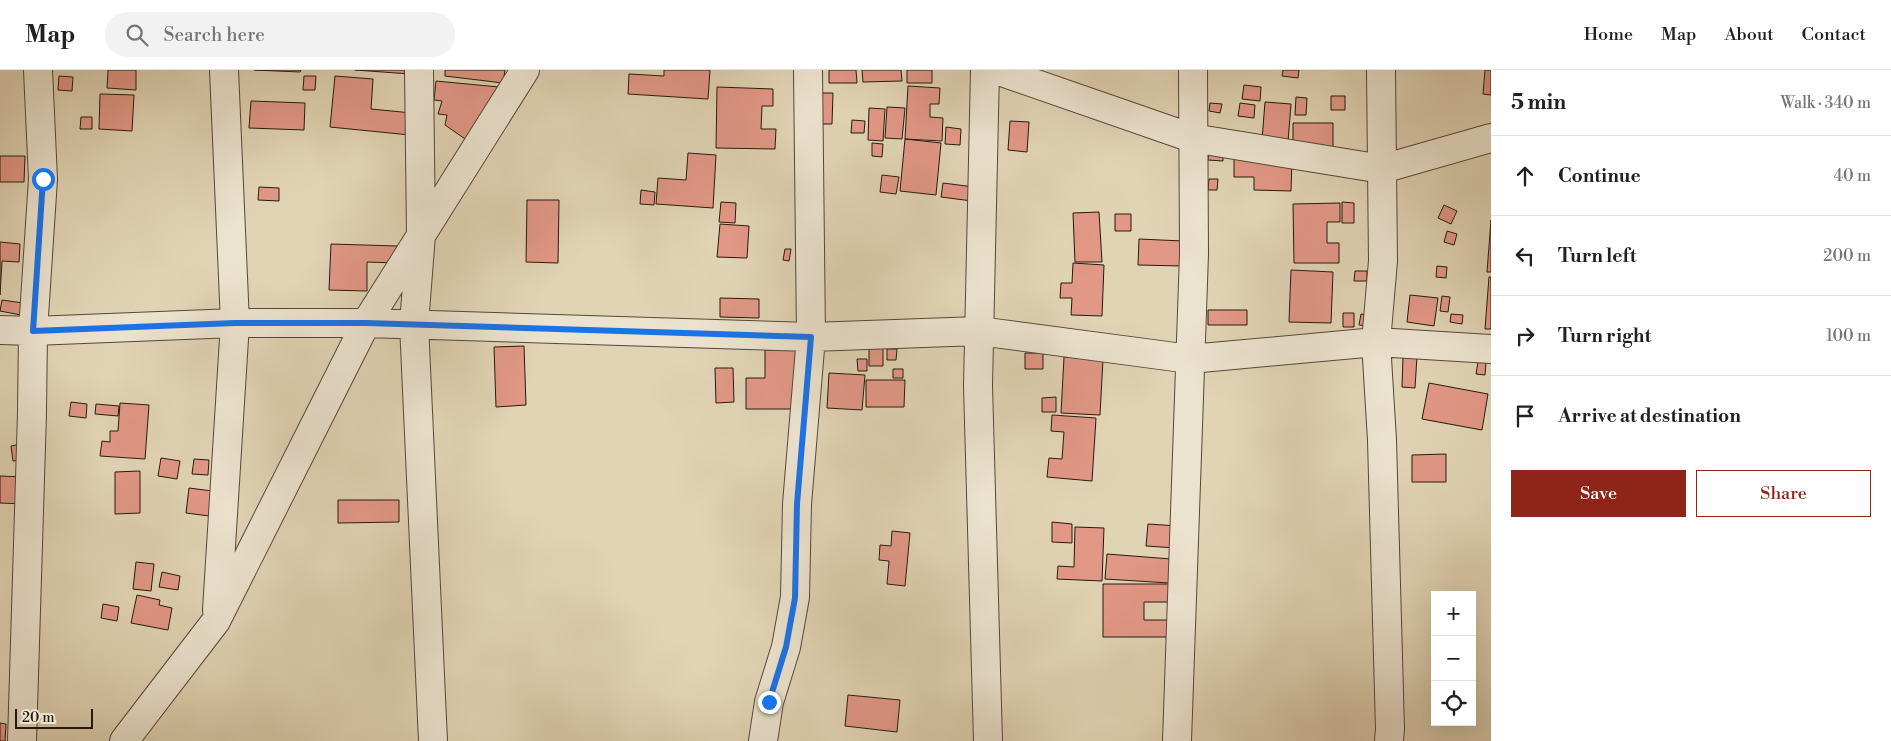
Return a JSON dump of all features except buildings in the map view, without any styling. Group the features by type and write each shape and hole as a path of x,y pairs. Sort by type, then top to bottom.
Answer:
{"street":[{"path":"22,741 33,331 43,179 38,70"},
{"path":"216,622 235,323 224,70"},
{"path":"419,70 421,235 414,324 433,741"},
{"path":"124,741 216,622 366,323 525,70"},
{"path":"763,741 769,702 786,647 795,598 797,504 811,337 808,70"},
{"path":"984,70 978,386 988,741"},
{"path":"996,70 1192,138 1382,169 1491,138"},
{"path":"1176,741 1194,254 1193,70"},
{"path":"1381,70 1382,261 1376,342 1382,450 1389,741"},
{"path":"0,330 33,331 235,323 366,323 811,337 979,331 1190,359 1376,342 1491,349"}],"route":[{"path":"43,179 33,331 235,323 366,323 811,337 797,504 795,598 786,647 769,702"}]}
